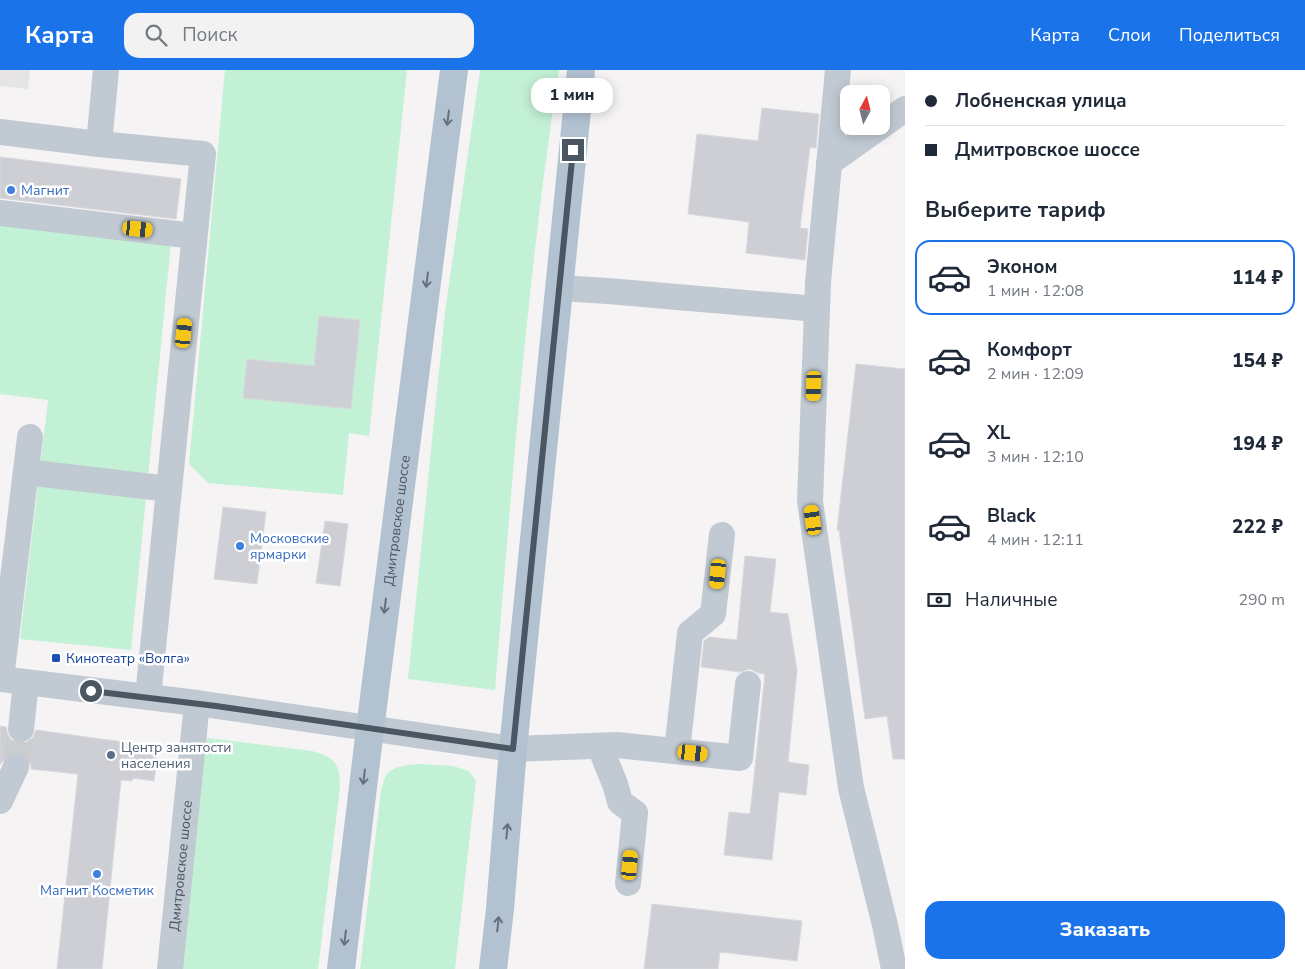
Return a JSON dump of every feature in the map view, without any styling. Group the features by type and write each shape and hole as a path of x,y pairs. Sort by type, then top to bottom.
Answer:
{"main road":[{"name":"Дмитровское шоссе","path":"341,969 454,70"},
{"path":"493,969 500,909 513,749 581,70"}],"street":[{"path":"99,144 106,70"},
{"path":"838,70 818,282 810,501 851,788 885,924 894,969"},
{"path":"890,120 905,109"},
{"path":"0,132 203,154 148,698"},
{"path":"829,163 868,135"},
{"path":"0,213 194,236"},
{"path":"559,288 817,309"},
{"path":"21,728 9,680 30,437"},
{"path":"26,472 169,489"},
{"path":"677,751 690,633 713,614 722,535"},
{"path":"9,680 197,704 513,749 617,746 740,758 748,684"},
{"name":"Дмитровское шоссе","path":"170,969 197,704"},
{"path":"600,747 620,802 635,813 628,883"},
{"path":"0,801 16,767"}],"shaded area":[{"path":"0,70 30,70 28,89 0,86"}],"green space":[{"path":"225,70 407,70 369,436 349,433 343,495 208,483 189,464"},
{"path":"480,70 559,70 529,302 495,690 408,679 445,312"},
{"path":"0,224 171,243 131,650 20,639 48,400 0,394"},
{"path":"208,738 312,751 331,759 337,767 340,787 318,969 180,969 205,740"},
{"path":"419,764 453,766 469,771 476,781 455,969 360,969 381,790 385,777 390,771 401,766"}],"building":[{"path":"762,108 819,114 816,148 810,147 800,228 808,229 805,260 746,253 749,222 688,214 697,134 758,141"},
{"path":"0,157 181,179 176,219 0,198"},
{"path":"319,316 360,320 351,409 243,398 247,359 314,366"},
{"path":"856,364 905,369 905,759 893,759 887,716 865,719 839,530 837,530"},
{"name":"Московские ярмарки","path":"223,507 266,512 257,584 214,579"},
{"path":"325,521 348,524 340,586 316,583"},
{"path":"745,556 776,559 770,612 788,614 797,670 788,762 809,765 806,795 779,792 772,860 724,855 729,812 750,814 765,674 750,669 740,672 701,667 704,641 709,637 737,640"},
{"path":"0,726 6,727 12,741 19,744 27,742 33,737 36,730 137,744 136,750 158,753 154,781 133,778 132,781 121,780 102,969 57,969 78,774 31,769 28,758 22,753 15,752 7,755 0,765"},
{"path":"652,904 802,921 797,961 720,952 718,969 644,969"}],"tunnel":[{"path":"16,767 21,729"}],"place":[{"name":"Магнит","path":"11,190"},
{"name":"Московские ярмарки","path":"240,546"},
{"name":"Кинотеатр «Волга»","path":"56,658"},
{"name":"Центр занятости населения","path":"111,755"},
{"name":"Магнит Косметик","path":"97,874"}],"route":[{"path":"91,691 216,706 513,749 573,150"}]}
